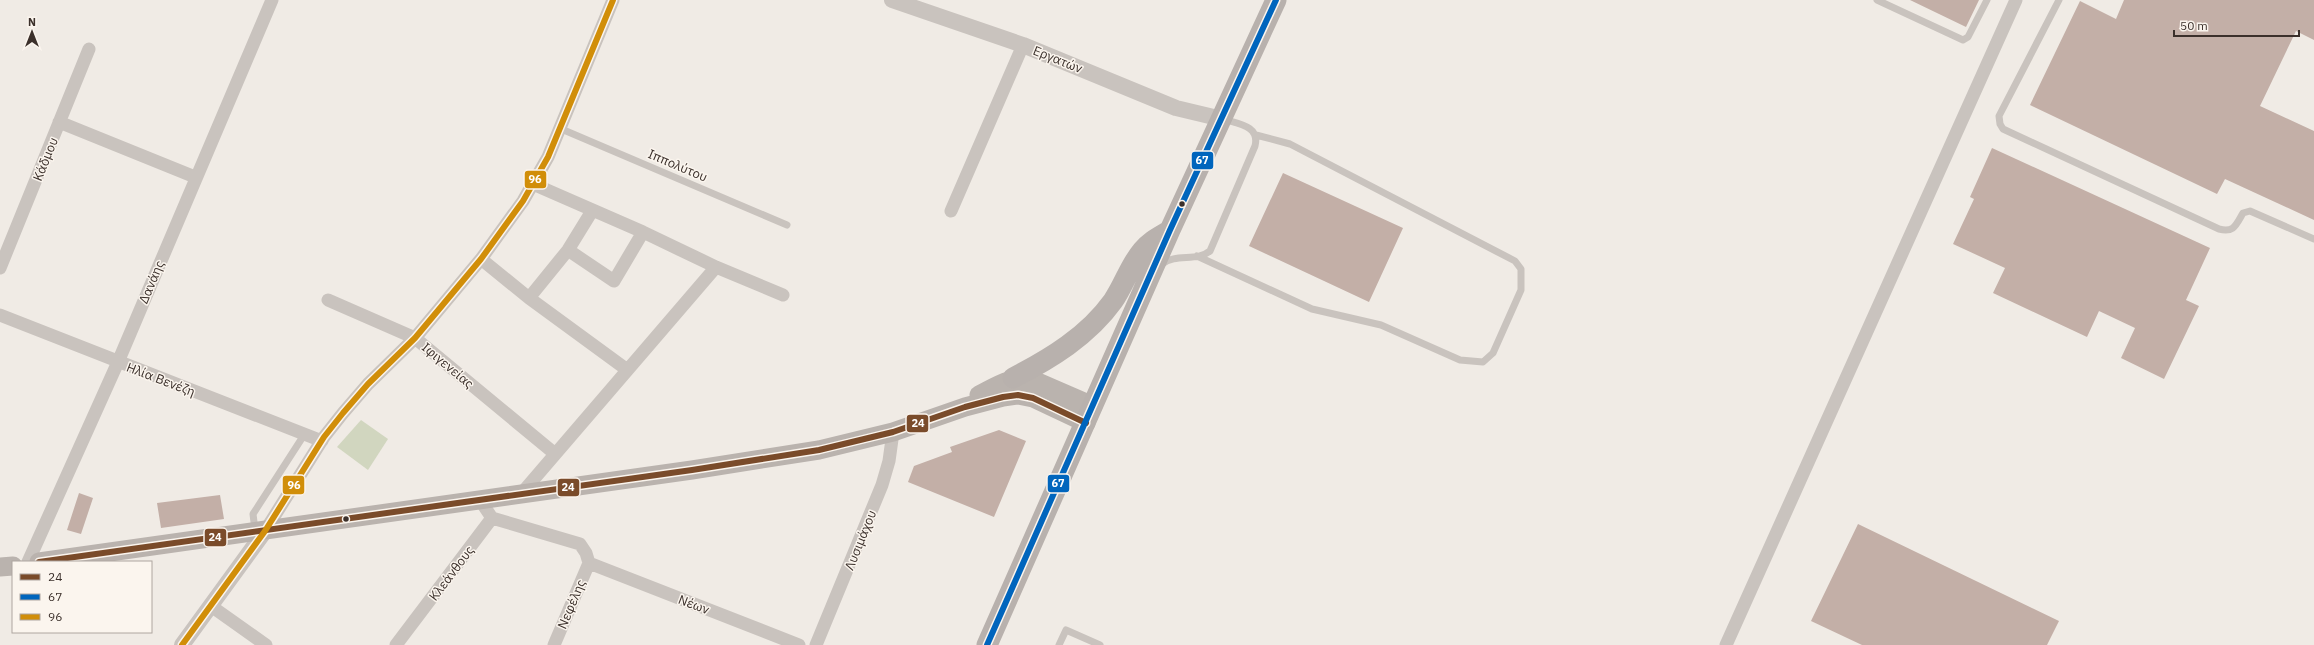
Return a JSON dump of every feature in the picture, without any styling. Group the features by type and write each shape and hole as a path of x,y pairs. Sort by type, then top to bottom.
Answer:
{"main road":[{"path":"987,645 1170,230 1276,0"},
{"path":"937,417 1056,354 1093,324 1112,301 1141,252 1150,242 1170,230"},
{"path":"1013,378 1033,380 1090,414"},
{"path":"46,561 261,532 812,452 893,432 995,398 1026,396 1090,414"},
{"path":"0,568 12,566"}],"street":[{"name":"Δανάης","path":"28,561 118,362 195,177 272,0"},
{"path":"182,645 211,606 322,441 368,384 415,338 481,259 533,184 560,128 613,0"},
{"name":"Εργατών","path":"892,0 1023,45 1176,108 1222,119"},
{"path":"1726,645 2016,0"},
{"path":"951,211 1023,45"},
{"name":"Κάδμου","path":"0,268 89,49"},
{"path":"60,122 195,177"},
{"path":"533,184 643,232 716,267 783,294"},
{"path":"528,298 568,250 592,211"},
{"path":"568,250 614,281 643,232"},
{"path":"481,259 528,298 626,369"},
{"path":"521,494 626,369 716,267"},
{"name":"Ιφιγενείας","path":"328,300 415,338 554,453"},
{"name":"Ηλία Βενέζη","path":"0,315 322,441"},
{"name":"Λυσιμάχου","path":"816,645 882,484 889,461 893,432"},
{"path":"480,500 492,518 580,544 586,553 588,563"},
{"name":"Κλεάνθους","path":"396,645 492,518"},
{"name":"Νεφέλης","path":"554,645 588,563"},
{"name":"Νέων","path":"588,563 799,645"},
{"path":"211,606 266,645"}],"lane":[{"path":"1878,0 1963,40 1968,37 1987,0"},
{"path":"2060,0 1999,116 2000,124 2003,129 2219,229 2228,232 2234,229 2243,213 2250,211 2314,239"},
{"path":"1197,256 1312,309 1381,325 1460,360 1483,362 1493,353 1521,290 1521,269 1515,261 1290,144 1256,135 1250,128 1222,119"},
{"name":"Ιππολύτου","path":"560,128 787,225"},
{"path":"1151,273 1168,259 1205,255 1210,251 1255,146 1256,135"},
{"path":"261,532 253,514 304,435"},
{"path":"1059,645 1066,630 1090,643 1100,645"}],"green space":[{"path":"361,420 388,439 368,470 337,447"}],"building":[{"path":"1910,0 1979,0 1966,27"},
{"path":"2124,0 2314,0 2314,40 2296,31 2260,106 2314,131 2314,220 2225,179 2217,194 2030,105 2080,1 2116,19"},
{"path":"1992,148 2210,248 2186,300 2199,306 2164,379 2121,358 2135,328 2099,311 2087,337 1993,293 2005,268 1953,244 1974,199 1970,197"},
{"path":"1283,173 1403,228 1369,302 1249,246"},
{"path":"999,430 1026,441 994,517 908,482 914,466 952,452 950,447"},
{"path":"79,493 93,498 81,534 67,530"},
{"path":"220,495 224,519 161,528 157,503"},
{"path":"1858,524 2059,621 2047,645 1862,645 1811,621"}],"transit line":[{"name":"96","path":"182,645 265,531 324,437 368,384 415,338 481,259 523,201 548,157 613,0"},
{"name":"67","path":"987,645 1170,230 1276,0"},
{"name":"24","path":"46,561 692,470 819,450 893,432 965,407 1003,397 1018,395 1033,398 1086,423"}]}
